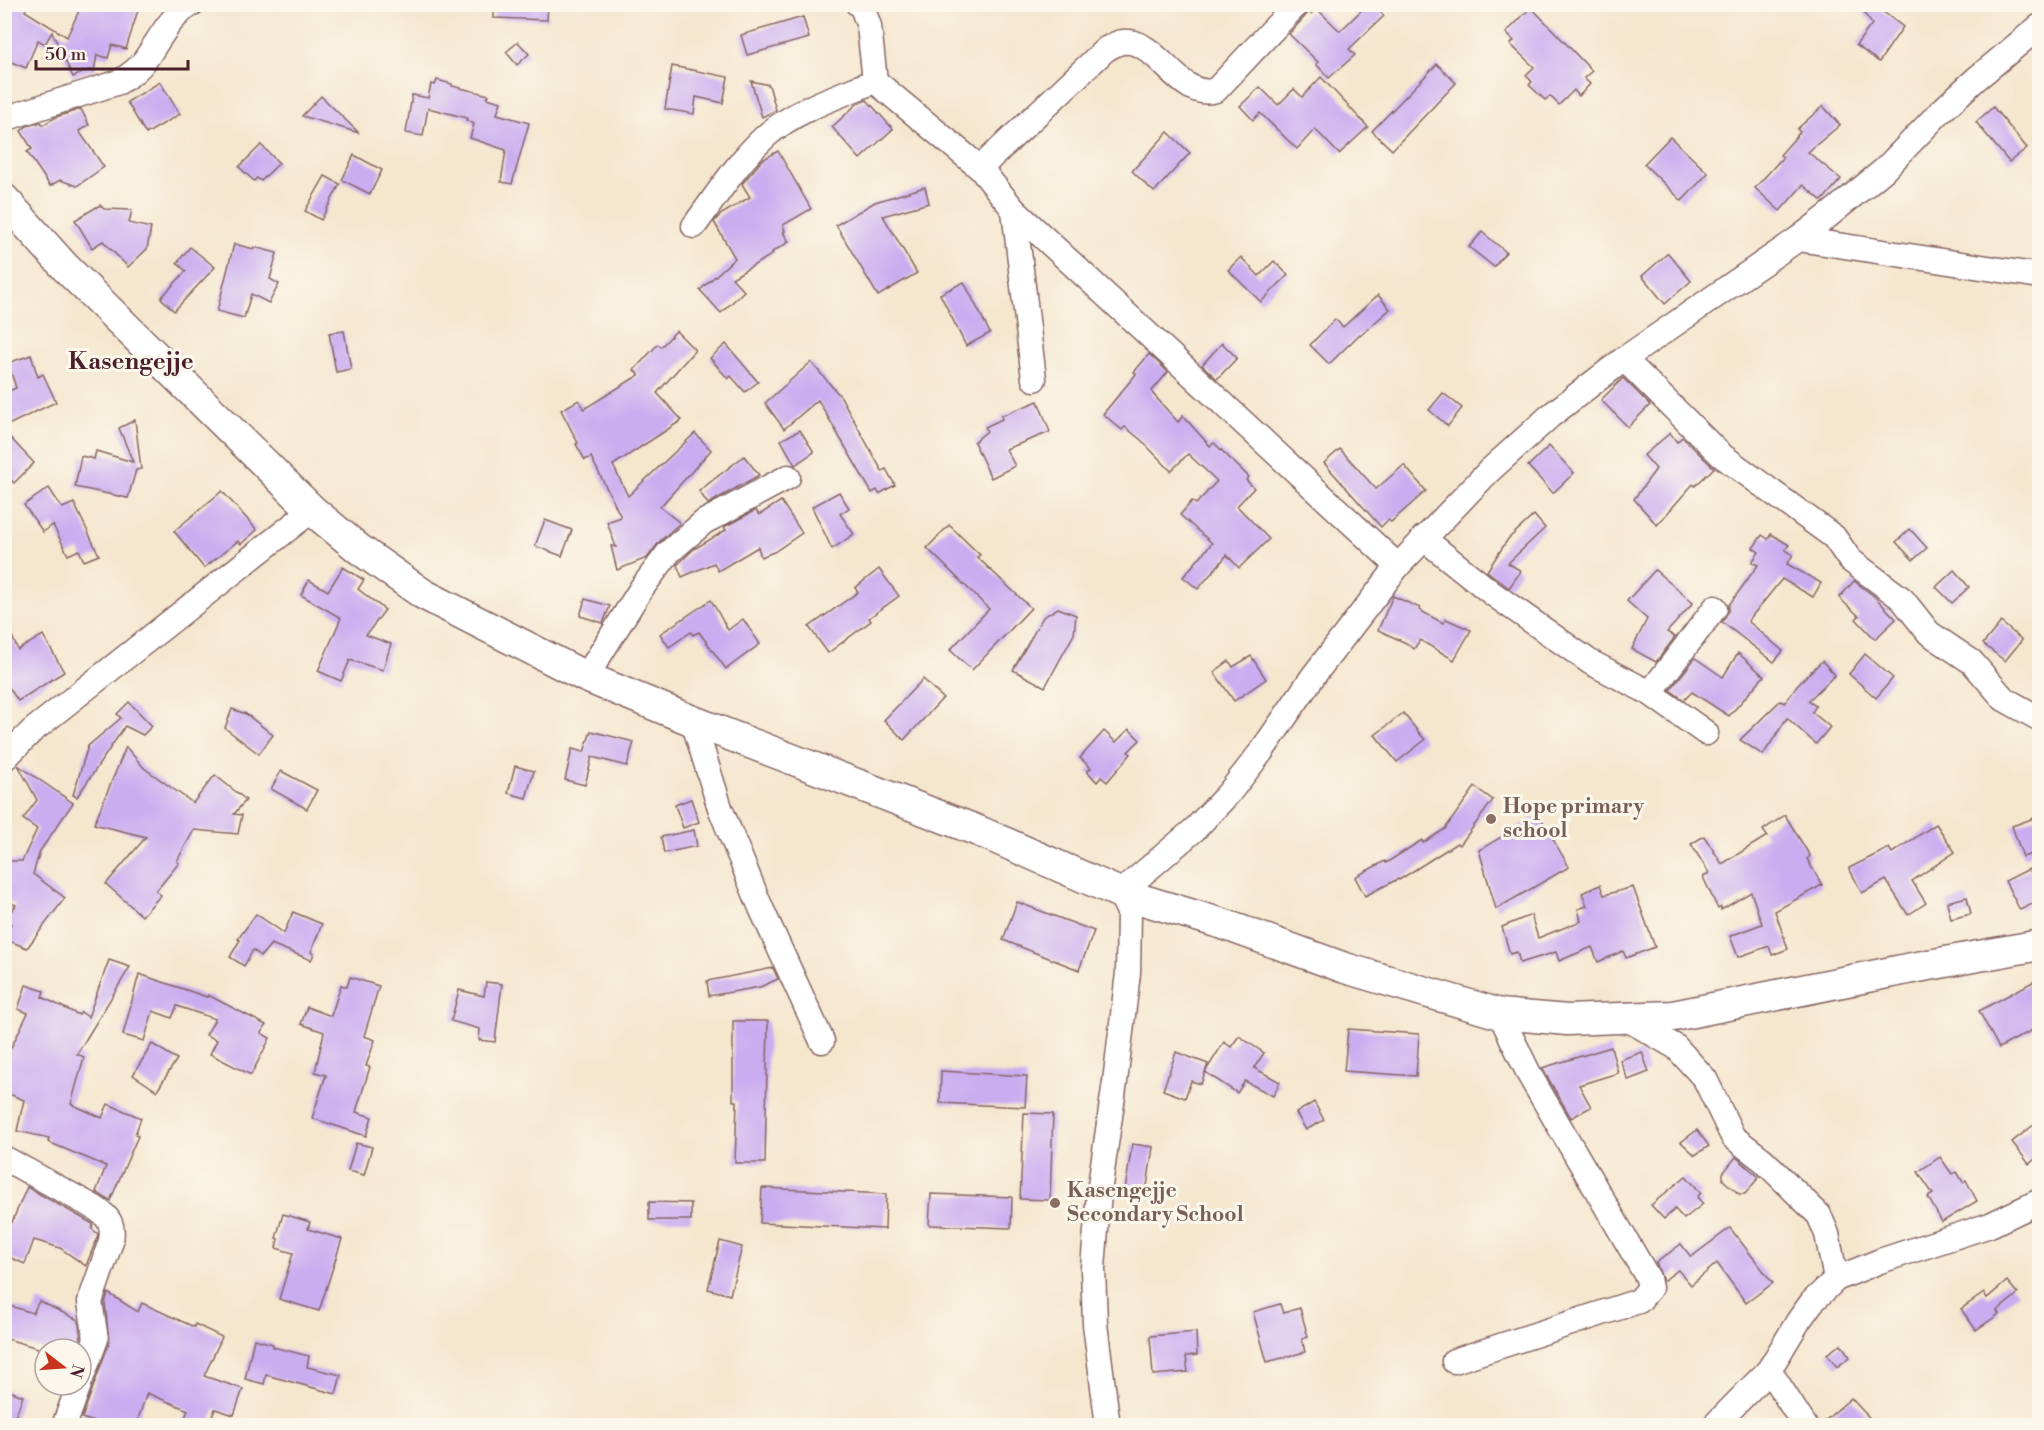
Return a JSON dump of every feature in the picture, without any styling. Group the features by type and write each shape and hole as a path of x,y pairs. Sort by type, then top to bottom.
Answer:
{"street":[{"path":"4,119 118,82 132,74 144,62 175,18 192,4"},
{"path":"980,168 1106,49 1121,41 1144,48 1195,90 1208,92 1216,90 1297,4"},
{"path":"861,5 869,26 875,81 980,168 1014,210 1398,567"},
{"path":"1120,893 1195,830 1229,793 1262,752 1314,675 1398,567 1423,538 1489,471 1550,416 1624,359 1798,239 1884,170 1939,113 2040,26"},
{"path":"694,226 739,164 768,134 801,112 875,81"},
{"path":"4,199 65,267 312,510 359,549 423,594 586,677 693,721 981,832 1120,893 1223,924 1345,968 1500,1014 1567,1020 1673,1016 2040,945"},
{"path":"1014,210 1034,379"},
{"path":"1798,239 2040,276"},
{"path":"1624,359 1721,455 1834,537 1850,560 1902,599 1929,633 1972,662 2004,699 2040,719"},
{"path":"586,677 641,590 669,552 704,522 788,477"},
{"path":"4,759 32,731 312,510"},
{"path":"1423,538 1493,594 1590,662 1650,693 1706,733"},
{"path":"1650,693 1715,608"},
{"path":"693,721 720,808 760,908 822,1041"},
{"path":"1108,1425 1095,1324 1094,1269 1100,1192 1128,963 1129,912 1120,893"},
{"path":"1454,1361 1639,1300 1650,1288 1648,1278 1530,1076 1500,1014"},
{"path":"1624,1017 1676,1047 1705,1079 1733,1137 1763,1160 1819,1215 1827,1234 1836,1279"},
{"path":"4,1158 95,1208 111,1221 113,1231 111,1241 90,1302 96,1339 93,1347"},
{"path":"1714,1425 1769,1370 1812,1302 1836,1279 1880,1261 1990,1225 2040,1201"},
{"path":"1769,1370 1805,1425"},
{"path":"64,1425 74,1397"}],"building":[{"path":"4,4 28,4 25,11 67,37 82,4 140,4 126,49 112,45 108,58 97,55 94,71 89,70 73,77 52,32 45,44 38,40 26,68 4,59"},
{"path":"494,4 548,4 547,20 494,18"},
{"path":"1368,4 1373,4 1384,16 1349,49 1355,55 1329,78 1316,64 1318,62 1289,34 1309,12 1311,14 1316,8 1340,31"},
{"path":"1857,4 1873,4 1903,27 1879,62 1856,45 1872,24"},
{"path":"1531,7 1592,71 1584,78 1590,84 1579,96 1574,90 1559,105 1550,96 1545,100 1529,85 1532,82 1526,75 1534,67 1510,44 1514,41 1506,33"},
{"path":"803,17 809,38 747,55 741,35"},
{"path":"518,42 529,54 517,65 506,52"},
{"path":"1437,64 1456,83 1392,150 1372,131"},
{"path":"672,66 728,77 723,103 696,97 694,114 665,109"},
{"path":"1321,77 1368,127 1339,154 1315,129 1297,149 1260,113 1253,120 1240,106 1260,87 1278,105 1294,89 1302,97"},
{"path":"437,80 489,95 487,98 501,102 497,114 529,123 512,184 501,182 506,150 470,138 474,124 466,120 467,118 428,108 423,136 406,133 412,95 428,98 431,84 435,85"},
{"path":"751,81 769,85 776,110 762,117"},
{"path":"160,82 180,114 146,134 127,102"},
{"path":"321,96 359,133 302,116"},
{"path":"867,100 893,129 860,159 832,127 857,104"},
{"path":"1823,106 1840,125 1808,152 1841,179 1822,201 1803,185 1780,211 1755,188 1783,157 1780,155 1800,132 1797,129"},
{"path":"1993,107 2027,148 2009,162 1976,122"},
{"path":"81,109 89,125 79,131 104,167 77,186 60,180 50,186 27,152 32,149 21,131 27,126 41,122 43,125 56,117"},
{"path":"1168,132 1190,153 1154,192 1132,171"},
{"path":"1670,137 1708,173 1682,201 1644,164"},
{"path":"261,145 279,163 261,181 257,178 254,181 239,167"},
{"path":"778,151 811,209 783,225 785,231 783,232 789,242 732,278 744,291 721,313 700,290 735,258 714,222 720,215 750,197 742,184 762,160"},
{"path":"354,155 382,170 370,194 342,180"},
{"path":"325,176 340,184 321,220 305,211"},
{"path":"925,187 929,203 883,216 917,273 878,296 836,225 875,202"},
{"path":"100,205 104,209 132,210 129,223 151,228 147,249 128,267 103,241 92,248 75,220"},
{"path":"1482,232 1506,252 1494,267 1469,247"},
{"path":"234,244 277,253 270,279 279,284 269,303 251,294 244,318 217,311"},
{"path":"190,247 215,267 174,311 161,298 186,271 177,263"},
{"path":"1668,253 1691,281 1665,304 1642,276"},
{"path":"1241,257 1259,276 1274,261 1288,275 1261,302 1228,270"},
{"path":"964,282 990,333 966,346 940,294"},
{"path":"1378,295 1390,309 1329,364 1310,345 1335,319 1343,327"},
{"path":"344,331 351,369 336,372 329,333"},
{"path":"676,331 695,350 657,393 682,420 613,465 628,496 695,433 711,450 660,507 680,523 660,541 647,558 617,570 611,546 616,547 607,522 621,517 591,457 585,460 576,444 578,443 561,410 579,400 584,409 639,375 634,370 658,344 661,347"},
{"path":"1222,343 1237,358 1217,379 1202,365"},
{"path":"726,344 758,382 745,392 731,376 728,379 710,358"},
{"path":"1149,354 1168,372 1152,391 1153,394 1178,422 1183,416 1210,446 1214,443 1249,477 1246,480 1254,488 1237,506 1269,539 1239,568 1227,555 1198,589 1183,577 1212,543 1180,515 1192,501 1196,504 1217,481 1188,454 1171,471 1141,440 1125,427 1122,430 1103,414 1136,374 1134,372"},
{"path":"31,355 38,377 43,374 56,402 4,427 4,393 16,388 8,363"},
{"path":"811,362 841,397 882,471 886,469 895,485 879,494 877,490 872,493 818,400 784,429 765,403"},
{"path":"1623,378 1650,405 1628,427 1601,400"},
{"path":"1443,393 1462,408 1448,426 1429,410"},
{"path":"1038,401 1050,432 1006,449 1015,466 991,478 974,442 987,431 985,427 1002,419 1001,416"},
{"path":"135,420 141,469 136,470 128,498 75,487 81,456 94,459 96,451 133,462 119,428"},
{"path":"800,430 814,452 795,465 781,440"},
{"path":"4,431 34,463 14,483 4,473"},
{"path":"1670,433 1677,442 1682,437 1714,468 1695,486 1693,484 1657,525 1634,499 1656,469 1644,455"},
{"path":"1549,446 1574,473 1553,493 1528,466"},
{"path":"1340,449 1376,489 1404,465 1426,491 1391,522 1388,520 1381,527 1324,463"},
{"path":"744,456 759,475 708,504 699,491"},
{"path":"49,488 62,508 74,503 99,555 84,561 79,550 68,555 53,525 43,532 24,505"},
{"path":"222,491 257,530 241,544 238,541 204,568 174,531"},
{"path":"839,492 849,508 840,514 854,534 832,549 812,507"},
{"path":"781,501 802,533 774,552 761,557 758,547 718,571 714,563 682,577 677,565 694,549 726,530 724,527 756,510 759,515"},
{"path":"1534,515 1545,528 1508,563 1521,571 1509,588 1487,571 1508,539"},
{"path":"545,520 572,530 562,556 535,546"},
{"path":"949,525 980,555 977,557 1031,608 972,670 950,650 989,609 927,548"},
{"path":"1910,529 1927,548 1913,560 1896,542"},
{"path":"1771,534 1789,545 1785,550 1793,555 1787,564 1821,583 1813,597 1782,579 1748,621 1783,651 1774,662 1722,622 1729,610 1729,605 1758,565 1752,562 1759,552 1753,548 1762,535 1768,539"},
{"path":"343,567 364,580 358,589 385,610 366,635 391,644 383,670 350,660 341,681 318,671 341,618 301,595 309,580 328,591"},
{"path":"879,569 899,596 869,618 871,621 828,653 809,627 858,592 855,588"},
{"path":"1655,570 1693,603 1667,632 1675,637 1656,662 1632,649 1647,619 1627,601"},
{"path":"1954,570 1969,587 1952,603 1936,587"},
{"path":"1854,581 1874,596 1896,619 1875,639 1856,619 1859,616 1839,598"},
{"path":"1393,596 1420,608 1419,610 1443,623 1446,619 1471,630 1454,660 1420,640 1414,649 1378,630"},
{"path":"585,599 610,606 603,623 580,616"},
{"path":"711,600 728,630 743,619 760,644 726,669 699,632 693,635 691,632 669,647 660,634"},
{"path":"1058,608 1076,615 1074,634 1045,687 1013,670 1043,617"},
{"path":"4,618 18,650 43,635 64,672 18,701 4,680"},
{"path":"2001,622 2022,640 2005,661 1983,644"},
{"path":"1738,653 1764,676 1729,716 1692,692 1684,700 1670,690 1695,658 1723,677"},
{"path":"1865,654 1893,678 1876,698 1849,674"},
{"path":"1251,656 1266,679 1234,701 1214,672 1229,661 1233,667"},
{"path":"1822,661 1835,675 1808,701 1816,706 1812,712 1830,727 1816,744 1787,718 1763,755 1740,740 1780,701 1785,703 1797,685"},
{"path":"923,679 943,698 904,740 884,720"},
{"path":"129,702 152,726 143,735 125,726 77,797 73,795 88,746 121,718 117,714"},
{"path":"232,709 246,714 273,735 259,754 225,728"},
{"path":"1403,713 1425,740 1397,762 1375,735"},
{"path":"1129,729 1140,740 1128,752 1131,754 1107,782 1101,777 1097,782 1087,771 1091,768 1080,758 1104,731 1116,742"},
{"path":"591,731 634,742 627,766 592,757 585,785 565,780 572,749 584,752"},
{"path":"126,747 144,768 193,803 215,775 246,800 234,814 242,815 238,834 194,830 177,861 179,863 156,891 161,895 142,916 106,884 146,837 94,824"},
{"path":"18,765 73,803 40,851 33,874 65,898 27,948 4,939 11,924 5,919 16,905 4,900 4,874 8,876 7,861 22,861 37,829 23,819 37,800"},
{"path":"515,766 534,771 526,798 508,793"},
{"path":"281,771 317,790 307,809 271,789"},
{"path":"1475,787 1493,800 1460,845 1457,843 1399,880 1365,896 1355,877 1385,861 1386,863 1422,840 1423,843 1445,829"},
{"path":"691,799 699,822 683,828 675,805"},
{"path":"1539,815 1569,867 1496,909 1479,850"},
{"path":"1785,815 1810,856 1807,859 1822,885 1775,911 1788,949 1772,955 1769,946 1738,957 1730,936 1762,924 1751,892 1721,910 1721,907 1718,909 1703,877 1709,873 1691,844 1704,836 1722,864 1767,836 1763,830"},
{"path":"2040,816 2040,851 2023,857 2012,826"},
{"path":"1936,824 1955,852 1912,881 1926,903 1908,915 1886,880 1862,893 1849,868 1889,848 1892,853"},
{"path":"694,830 697,846 664,853 661,837"},
{"path":"2029,869 2040,889 2040,900 2020,910 2005,881"},
{"path":"1600,885 1604,895 1633,887 1655,947 1626,958 1623,951 1598,962 1592,947 1559,961 1556,952 1520,963 1517,952 1510,954 1502,927 1531,915 1538,938 1581,921 1578,909 1587,906 1582,893"},
{"path":"1967,897 1971,914 1951,919 1947,902"},
{"path":"1017,902 1094,931 1079,970 1003,940"},
{"path":"293,912 322,924 311,952 314,954 311,960 271,944 261,956 253,950 244,966 230,957 240,940 238,939 256,914 284,933"},
{"path":"109,960 130,967 77,1054 84,1057 71,1104 102,1118 108,1104 141,1118 135,1135 138,1136 110,1201 96,1192 106,1166 48,1142 49,1138 17,1131 24,1100 4,1092 4,1062 28,1013 18,1009 26,985 44,991 42,997 88,1017"},
{"path":"773,968 778,979 760,987 709,996 707,981"},
{"path":"139,974 207,997 208,995 266,1025 261,1033 270,1038 251,1075 210,1054 217,1040 206,1035 215,1019 177,1006 172,1018 153,1011 144,1041 123,1035"},
{"path":"350,977 379,986 364,1036 375,1040 366,1066 370,1067 356,1112 372,1117 366,1136 312,1118 326,1075 315,1072 324,1032 301,1024 307,1007 331,1016 341,985 347,987"},
{"path":"2040,978 2040,1026 1999,1048 1979,1011"},
{"path":"486,982 502,984 495,1042 479,1040 480,1029 451,1021 459,990 484,996"},
{"path":"733,1021 768,1021 765,1163 735,1163 737,1101 733,1101"},
{"path":"1348,1029 1419,1034 1416,1076 1344,1071"},
{"path":"1239,1036 1264,1053 1254,1068 1280,1082 1273,1096 1245,1081 1237,1093 1205,1072 1224,1042 1231,1047"},
{"path":"152,1044 177,1059 157,1091 133,1075"},
{"path":"1611,1047 1618,1073 1579,1085 1591,1107 1571,1118 1542,1068"},
{"path":"1176,1052 1208,1064 1201,1084 1191,1081 1185,1098 1163,1090"},
{"path":"1642,1052 1649,1072 1628,1080 1620,1060"},
{"path":"941,1071 1027,1076 1025,1107 940,1103"},
{"path":"1314,1102 1324,1120 1306,1130 1296,1113"},
{"path":"1024,1113 1053,1114 1050,1200 1020,1199"},
{"path":"2040,1120 2040,1155 2029,1164 2012,1142"},
{"path":"1697,1130 1709,1146 1695,1155 1681,1142"},
{"path":"356,1143 372,1147 364,1175 348,1171"},
{"path":"1132,1144 1153,1147 1146,1193 1125,1190"},
{"path":"1736,1157 1759,1177 1745,1194 1739,1194 1723,1180 1723,1173"},
{"path":"1940,1157 1952,1174 1957,1172 1963,1182 1966,1180 1977,1201 1942,1222 1928,1197 1933,1194 1918,1172"},
{"path":"1686,1176 1701,1193 1697,1197 1703,1204 1684,1219 1675,1209 1664,1219 1651,1205"},
{"path":"27,1187 93,1224 92,1229 98,1234 86,1266 60,1248 34,1240 25,1264 4,1255 4,1219 12,1222"},
{"path":"762,1188 886,1194 885,1229 760,1223"},
{"path":"931,1194 1012,1197 1011,1228 929,1225"},
{"path":"649,1202 691,1203 691,1220 649,1220"},
{"path":"283,1214 310,1222 308,1229 342,1239 319,1311 279,1299 293,1253 276,1248 278,1239 276,1238"},
{"path":"1730,1228 1773,1283 1746,1303 1717,1263 1691,1285 1678,1270 1663,1281 1656,1263 1681,1244 1691,1257"},
{"path":"720,1241 742,1247 730,1295 708,1289"},
{"path":"2007,1281 2018,1294 1997,1311 1999,1314 1976,1330 1961,1309 1984,1293 1987,1298"},
{"path":"108,1293 138,1312 142,1303 222,1337 204,1376 243,1389 234,1415 215,1409 209,1425 182,1425 188,1410 147,1393 136,1425 103,1425 82,1418 90,1397 93,1397 93,1387 109,1343 105,1303"},
{"path":"39,1301 78,1320 81,1337 33,1337 33,1347 4,1338 4,1304 33,1313"},
{"path":"1280,1304 1283,1313 1300,1308 1308,1337 1302,1339 1305,1352 1267,1362 1253,1312"},
{"path":"1196,1332 1197,1355 1186,1356 1188,1372 1153,1375 1150,1336"},
{"path":"254,1339 273,1344 273,1347 309,1356 307,1367 341,1375 336,1394 266,1375 264,1384 245,1379"},
{"path":"1841,1344 1850,1357 1837,1367 1827,1354"},
{"path":"4,1389 23,1396 12,1425 4,1425"},
{"path":"1851,1398 1876,1425 1820,1425"}],"place":[{"name":"Hope primary school","path":"1491,819"},
{"name":"Kasengejje Secondary School","path":"1055,1203"}],"district":[{"name":"Kasengejje","path":"131,362"}]}
